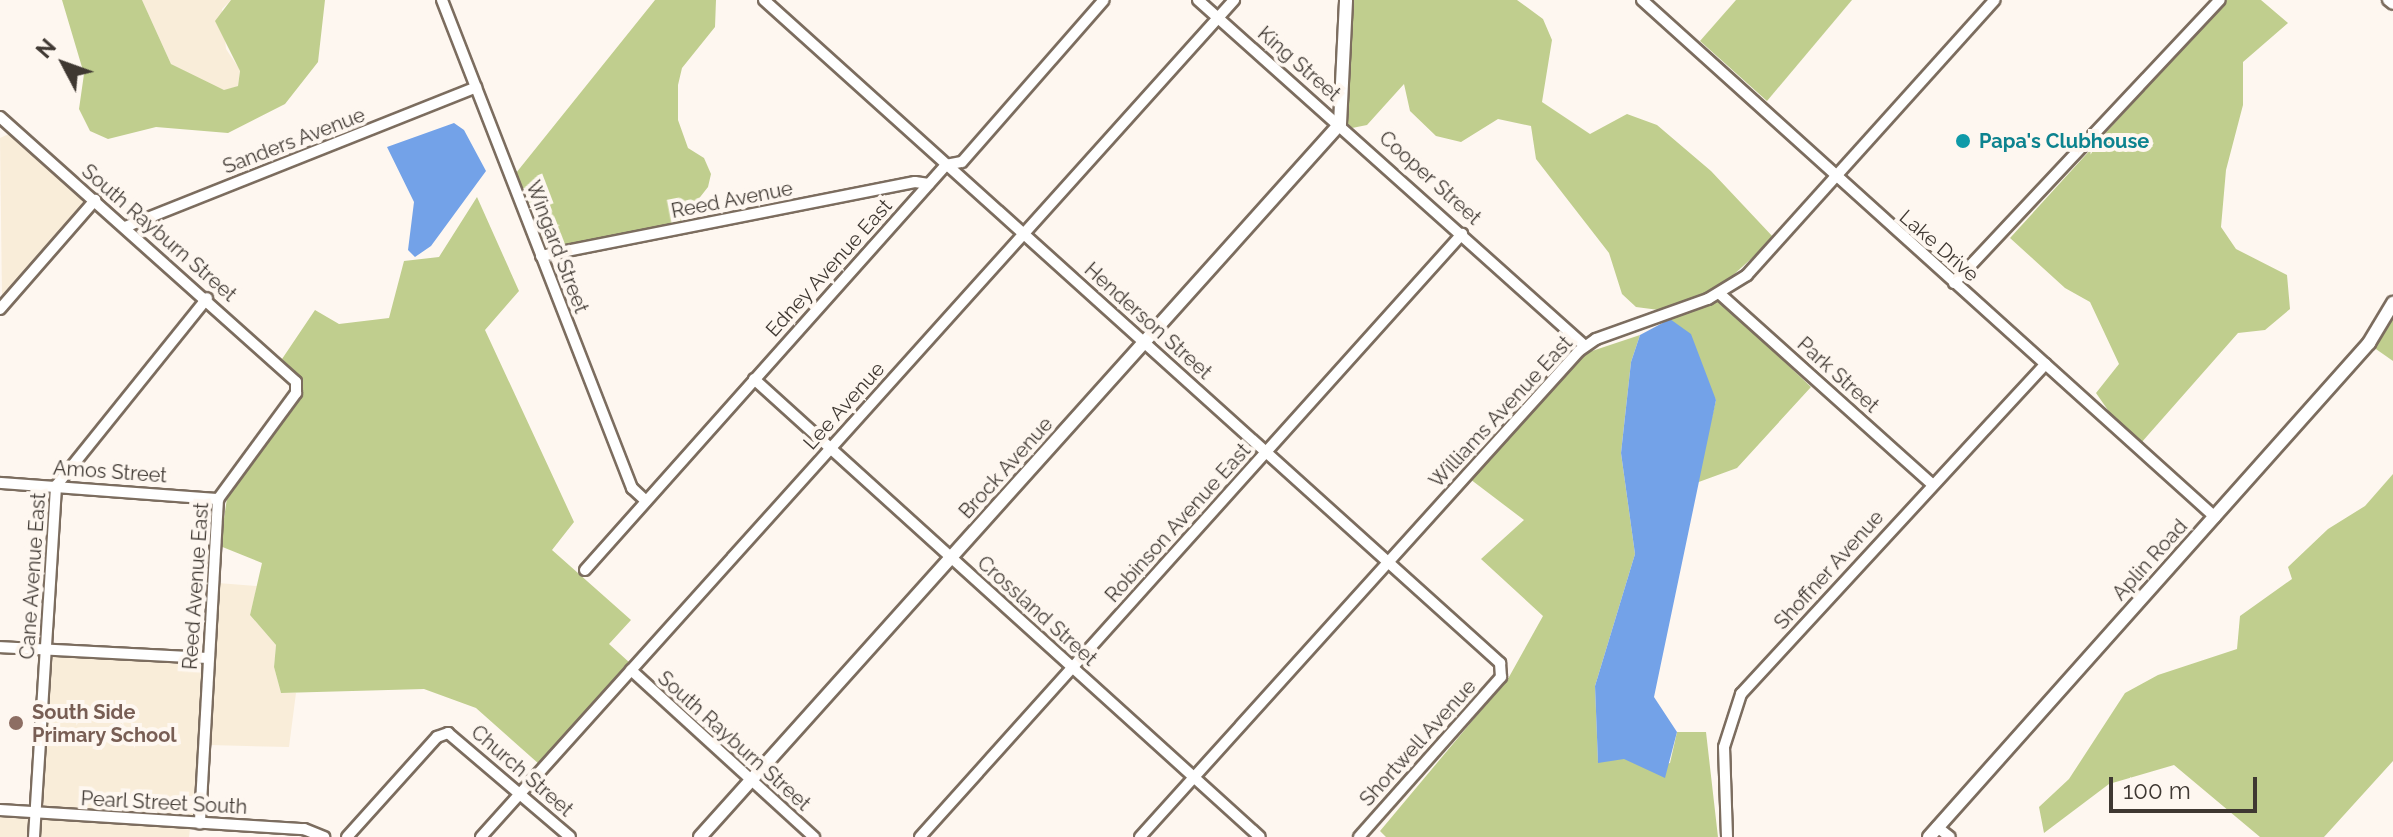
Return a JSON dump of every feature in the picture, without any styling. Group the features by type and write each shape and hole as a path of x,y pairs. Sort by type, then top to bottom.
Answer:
{"street":[{"name":"Wingard Street","path":"442,0 632,488 646,501"},
{"name":"Henderson Street","path":"764,0 1497,659 1503,672"},
{"name":"Edney Avenue East","path":"585,570 946,165 962,162 1104,0"},
{"name":"King Street","path":"1198,0 1340,124"},
{"name":"Lee Avenue","path":"481,837 1234,0"},
{"path":"1340,124 1346,0"},
{"name":"Lake Drive","path":"1642,0 2215,517"},
{"name":"Williams Avenue East","path":"1140,837 1585,346 1720,294 1757,266 1995,0"},
{"path":"1954,283 2220,0"},
{"path":"2388,0 2393,4"},
{"name":"Sanders Avenue","path":"125,227 476,87"},
{"name":"South Rayburn Street","path":"0,117 5,128 95,200 292,377"},
{"name":"Cooper Street","path":"1340,124 1585,346"},
{"name":"Brock Avenue","path":"700,837 1340,124"},
{"name":"Reed Avenue","path":"541,256 900,185 929,184"},
{"path":"0,309 95,200"},
{"name":"Robinson Avenue East","path":"920,837 1462,234"},
{"name":"Park Street","path":"1720,294 1932,484"},
{"name":"Cane Avenue East","path":"34,837 56,486 207,298"},
{"name":"Aplin Road","path":"1933,832 2374,337 2393,303"},
{"name":"Shoffner Avenue","path":"1727,837 1724,747 1741,694 2045,364"},
{"name":"Reed Avenue East","path":"195,837 218,499 296,393 292,377"},
{"name":"Crossland Street","path":"754,379 1260,837"},
{"name":"Amos Street","path":"0,483 218,499"},
{"path":"0,647 208,658"},
{"name":"South Rayburn Street","path":"631,670 814,837"},
{"name":"Shortwell Avenue","path":"1359,837 1503,672"},
{"name":"Church Street","path":"347,837 437,737 450,734 570,837"},
{"name":"Pearl Street South","path":"0,810 304,829 324,837"},
{"path":"1933,832 1950,837"}],"shaded area":[{"path":"142,0 231,0 222,9 226,49 240,70 238,86 224,91 171,64"},
{"path":"11,133 88,201 2,298 0,138"},
{"path":"218,583 257,586 250,615 276,645 274,667 281,693 296,693 289,747 209,745"},
{"path":"51,655 203,663 195,816 43,808"},
{"path":"0,816 30,817 29,837 0,837"},
{"path":"41,818 190,829 189,837 40,837"}],"green space":[{"path":"62,0 142,0 171,64 224,90 238,86 240,71 215,21 231,0 325,0 318,62 285,104 228,133 156,127 108,139 90,131 79,109 84,74"},
{"path":"655,0 716,0 715,27 682,68 678,85 678,120 688,148 704,158 711,174 708,187 679,224 545,250 516,173"},
{"path":"1351,0 1517,0 1543,19 1552,40 1542,102 1590,134 1627,114 1657,125 1711,171 1774,238 1720,287 1659,310 1636,307 1622,294 1609,253 1536,159 1531,126 1498,119 1461,142 1436,136 1410,111 1404,84 1367,125 1352,128 1346,122"},
{"path":"1736,0 1852,0 1767,101 1700,41"},
{"path":"2227,0 2261,0 2288,23 2243,62 2243,105 2226,170 2221,227 2236,249 2287,275 2290,309 2265,330 2238,333 2141,443 2117,423 2096,393 2119,364 2090,302 2065,288 2010,238"},
{"path":"477,197 519,291 485,330 574,522 552,550 631,620 609,644 630,663 539,764 476,708 424,689 281,693 274,667 276,645 250,615 262,563 220,546 228,491 301,396 303,379 282,359 315,310 339,324 389,318 404,261 439,257"},
{"path":"1719,300 1811,387 1737,468 1696,483 1716,400 1669,319"},
{"path":"2393,317 2393,361 2373,347"},
{"path":"1640,335 1631,362 1621,453 1635,554 1595,686 1598,762 1624,758 1652,768 1670,763 1677,732 1706,732 1718,837 1386,837 1380,831 1509,677 1543,616 1481,559 1524,520 1470,479 1586,353"},
{"path":"2393,474 2393,761 2324,837 2260,837 2174,765 2109,784 2044,833 2039,807 2069,779 2125,693 2158,675 2237,649 2240,616 2292,579 2288,567 2328,529 2365,506"}],"water":[{"path":"454,123 464,130 486,171 431,246 415,257 408,250 414,202 387,147"},
{"path":"1670,319 1691,334 1716,400 1654,697 1677,732 1665,778 1624,759 1598,763 1595,686 1635,554 1621,453 1631,362 1640,335"}],"place":[{"name":"Papa's Clubhouse","path":"1963,141"},
{"name":"South Side Primary School","path":"16,723"}]}
